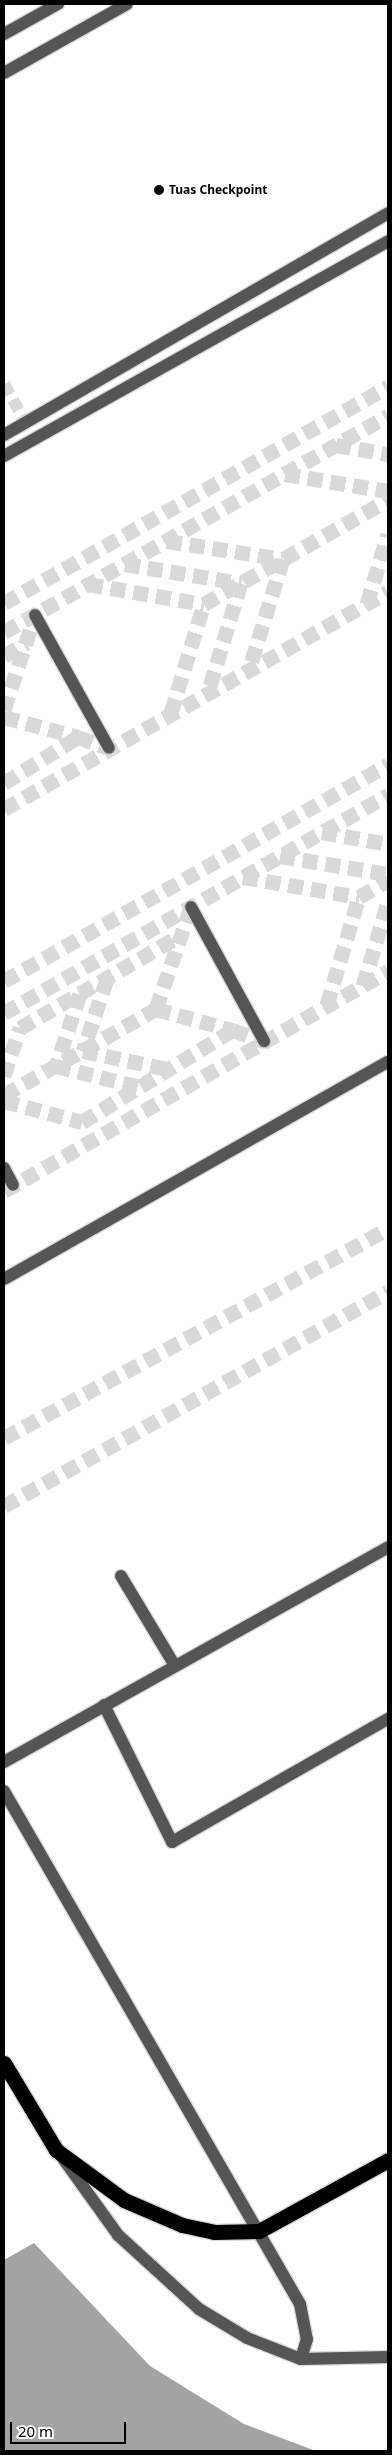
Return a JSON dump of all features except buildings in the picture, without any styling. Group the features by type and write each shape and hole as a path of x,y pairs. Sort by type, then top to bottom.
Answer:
{"highway":[{"path":"4,2063 56,2150 149,2213 214,2232 259,2231 388,2160"}],"lane":[{"path":"4,34 58,4"},
{"path":"4,73 127,4"},
{"path":"4,435 388,213"},
{"path":"4,456 32,434 388,241"},
{"path":"38,620 106,743"},
{"path":"193,911 262,1037"},
{"path":"4,1279 388,1062"},
{"path":"4,1168 14,1185"},
{"path":"4,1762 388,1547"},
{"path":"121,1576 175,1666"},
{"path":"104,1706 172,1842 388,1719"},
{"path":"4,1791 259,2231 307,2322 301,2359"},
{"path":"56,2150 118,2235 162,2279 247,2338 301,2359 388,2356"}],"shaded area":[{"path":"34,2243 150,2366 244,2424 316,2451 4,2451 4,2260"}],"tunnel":[{"path":"4,384 30,430"},
{"path":"4,603 388,387"},
{"path":"4,632 388,416"},
{"path":"336,445 388,454"},
{"path":"285,474 388,491"},
{"path":"204,604 388,500"},
{"path":"367,604 388,534"},
{"path":"167,541 283,559 249,670"},
{"path":"125,564 241,583 208,693"},
{"path":"88,584 204,604"},
{"path":"4,809 388,592"},
{"path":"171,713 204,604"},
{"path":"4,710 35,615"},
{"path":"4,656 26,643"},
{"path":"4,717 78,737"},
{"path":"4,783 78,737 109,748"},
{"path":"4,981 388,765"},
{"path":"4,1013 388,795"},
{"path":"322,832 388,844"},
{"path":"280,856 388,874"},
{"path":"243,877 359,897"},
{"path":"359,897 388,880"},
{"path":"327,1005 359,897"},
{"path":"363,986 388,902"},
{"path":"4,1095 156,1009 191,907"},
{"path":"4,1076 20,1028 181,935"},
{"path":"4,1191 388,971"},
{"path":"107,979 83,1051 168,1069"},
{"path":"80,994 56,1066 140,1087"},
{"path":"156,1009 233,1030"},
{"path":"4,1101 82,1122 233,1030 264,1041"},
{"path":"4,1438 388,1229"},
{"path":"4,1506 388,1291"}],"place":[{"name":"Tuas Checkpoint","path":"159,190"}]}
